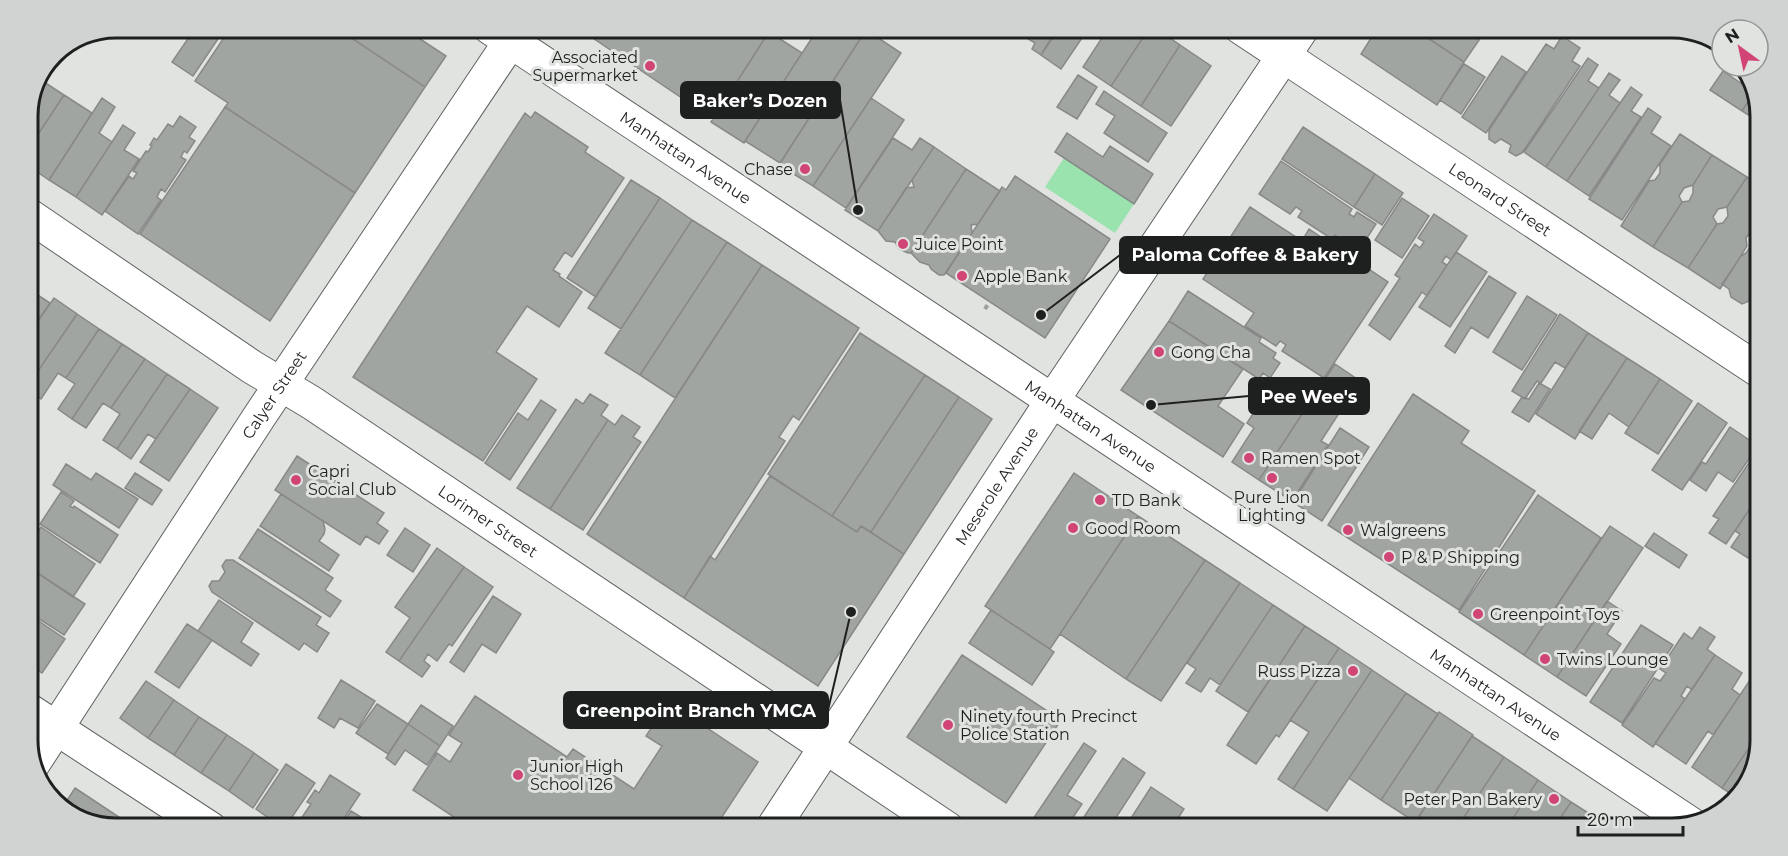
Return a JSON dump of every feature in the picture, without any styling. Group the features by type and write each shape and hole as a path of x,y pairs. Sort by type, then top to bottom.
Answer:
{"street":[{"name":"Calyer Street","path":"39,755 281,385 502,38"},
{"name":"Manhattan Avenue","path":"515,38 1052,401 1681,818"},
{"name":"Leonard Street","path":"1257,38 1750,365"},
{"name":"Meserole Avenue","path":"779,818 1052,401 1296,38"},
{"name":"Lorimer Street","path":"38,221 252,367 312,403 931,818"},
{"path":"38,716 194,818"}],"path":[{"path":"985,309 990,301"}],"green space":[{"path":"1064,158 1134,204 1115,233 1045,187"}],"building":[{"path":"188,38 219,38 193,76 172,62"},
{"path":"224,38 352,38 425,87 355,193 225,107 228,103 195,81"},
{"path":"352,38 419,38 446,56 425,87"},
{"path":"593,38 765,38 713,119"},
{"path":"765,38 778,38 802,53 744,143 711,122"},
{"path":"812,38 861,38 780,163 745,141"},
{"path":"861,38 878,38 901,53 813,186 779,165"},
{"path":"1027,38 1051,38 1041,55 1032,49 1035,43"},
{"path":"1053,38 1082,38 1061,69 1041,55"},
{"path":"1102,38 1143,38 1111,86 1083,67"},
{"path":"1143,38 1170,38 1180,45 1141,106 1111,86"},
{"path":"1371,38 1428,38 1464,62 1437,105 1361,54"},
{"path":"1428,38 1480,38 1464,62"},
{"path":"1561,38 1565,38 1580,48 1572,61 1580,66 1522,153 1516,156 1509,152 1511,145 1501,139 1495,143 1489,139 1489,130 1546,44 1554,49"},
{"path":"1180,45 1211,66 1171,126 1141,106"},
{"path":"1502,56 1526,72 1486,133 1462,117"},
{"path":"1588,58 1598,65 1588,81 1599,88 1546,167 1524,152"},
{"path":"1464,64 1485,77 1461,114 1440,100"},
{"path":"1609,73 1620,80 1609,95 1620,103 1567,181 1546,167"},
{"path":"1078,75 1097,87 1077,119 1057,107"},
{"path":"1718,78 1733,78 1745,86 1749,100 1742,111 1710,90"},
{"path":"45,83 64,95 38,134 40,95"},
{"path":"1631,87 1642,95 1631,111 1641,117 1589,196 1567,181"},
{"path":"1104,91 1167,133 1148,162 1104,133 1115,116 1096,104"},
{"path":"64,95 92,113 49,180 38,172 38,134"},
{"path":"102,98 115,107 99,133 112,142 76,197 49,180"},
{"path":"871,98 904,120 846,208 813,186"},
{"path":"1749,100 1750,116 1742,111"},
{"path":"225,107 355,193 270,321 140,234"},
{"path":"1648,108 1661,117 1651,133 1671,146 1622,220 1589,199"},
{"path":"535,112 588,147 585,152 624,178 572,257 565,252 553,270 582,292 559,327 527,306 496,352 537,379 483,461 353,377 525,113 531,118"},
{"path":"180,116 196,127 189,137 195,141 187,153 184,151 181,157 186,160 165,192 161,189 157,197 161,200 138,234 105,211 129,176 133,179 137,173 133,171 152,146 150,145 154,138 157,140 168,124 173,127"},
{"path":"123,125 135,133 124,150 139,159 102,215 76,197"},
{"path":"1303,127 1375,174 1354,207 1282,159"},
{"path":"1067,133 1103,157 1110,146 1153,174 1134,204 1055,152"},
{"path":"1680,134 1712,155 1693,185 1684,188 1679,196 1682,202 1653,247 1621,226 1649,181 1655,180 1660,173 1660,164"},
{"path":"893,138 912,150 920,138 934,147 878,231 845,210"},
{"path":"934,147 966,169 911,253 908,253 899,249 895,242 886,241 878,231 906,188 914,187 912,180"},
{"path":"1712,155 1747,177 1727,207 1718,209 1713,217 1717,224 1688,268 1653,247 1682,202 1689,201 1693,193 1693,185"},
{"path":"1281,161 1352,209 1349,214 1354,217 1357,212 1376,224 1356,255 1337,242 1339,238 1335,235 1332,239 1298,217 1302,211 1296,207 1290,214 1259,194"},
{"path":"966,169 1000,191 978,224 971,225 972,233 944,275 939,275 911,253"},
{"path":"1375,174 1403,193 1382,225 1354,207"},
{"path":"1015,176 1110,239 1045,338 946,273 1002,187 1006,190"},
{"path":"1747,177 1750,179 1750,232 1746,238 1747,246 1720,289 1688,268 1717,224 1723,223 1728,216 1727,207"},
{"path":"631,180 660,198 596,297 567,278"},
{"path":"660,198 692,220 621,329 588,308"},
{"path":"1402,198 1429,216 1402,258 1375,240"},
{"path":"1250,207 1302,241 1309,229 1388,282 1324,378 1282,351 1286,345 1280,341 1276,346 1245,326 1254,313 1203,279"},
{"path":"1434,214 1467,236 1451,260 1446,256 1442,262 1447,265 1427,296 1422,292 1390,340 1369,325 1400,278 1395,275 1415,244 1420,248 1424,242 1418,238"},
{"path":"692,220 727,242 640,375 605,353"},
{"path":"727,242 762,265 675,398 640,375"},
{"path":"1750,247 1750,302 1742,304 1731,297 1729,289 1722,284 1741,256"},
{"path":"1456,252 1487,272 1450,327 1419,307"},
{"path":"762,265 859,328 799,420 793,416 779,437 785,441 684,598 587,534"},
{"path":"1489,276 1516,293 1488,338 1471,327 1455,353 1445,346"},
{"path":"1188,291 1261,338 1259,342 1276,353 1273,358 1280,363 1270,378 1263,373 1259,379 1169,321"},
{"path":"38,295 50,303 38,321"},
{"path":"1527,296 1557,315 1522,370 1493,352"},
{"path":"54,298 77,314 38,371 38,321"},
{"path":"77,314 99,329 66,378 58,373 41,399 38,397 38,371"},
{"path":"1560,314 1588,333 1565,368 1555,362 1541,383 1537,381 1525,399 1512,391"},
{"path":"1169,321 1243,369 1218,406 1244,424 1223,457 1121,390"},
{"path":"99,329 122,344 72,419 58,409 75,384 66,378"},
{"path":"860,333 925,375 832,516 768,474"},
{"path":"1588,333 1627,358 1575,439 1536,414"},
{"path":"122,344 145,359 111,408 103,403 86,428 72,419"},
{"path":"1627,358 1660,379 1629,427 1609,413 1592,439 1579,431"},
{"path":"145,359 167,374 117,449 103,440 120,414 111,408"},
{"path":"1335,364 1360,381 1321,441 1328,445 1292,501 1259,480"},
{"path":"167,374 190,389 156,439 148,434 131,459 117,449"},
{"path":"925,375 959,397 871,532 861,526 857,532 832,516"},
{"path":"1660,379 1692,401 1658,454 1625,433"},
{"path":"1539,383 1550,389 1529,422 1512,412 1522,397 1529,399"},
{"path":"190,389 218,408 169,481 140,462"},
{"path":"1267,392 1302,414 1259,480 1232,462 1254,428 1247,423"},
{"path":"590,394 608,405 601,415 608,420 550,509 517,488 576,399 583,404"},
{"path":"1413,394 1469,431 1461,443 1535,491 1459,610 1328,525"},
{"path":"959,397 992,419 904,554 871,532"},
{"path":"541,400 556,410 510,480 485,463 518,413 528,420"},
{"path":"1698,403 1727,423 1682,490 1652,470"},
{"path":"622,415 640,427 633,437 641,442 583,530 550,509 608,420 615,425"},
{"path":"1730,427 1750,441 1750,458 1733,482 1718,472 1706,491 1690,480 1702,462 1706,464"},
{"path":"1340,428 1369,447 1322,521 1293,502"},
{"path":"297,456 384,513 377,523 388,531 379,544 366,536 360,545 275,490"},
{"path":"1750,461 1750,508 1726,544 1709,533 1719,519 1713,516"},
{"path":"66,464 91,480 96,473 138,499 119,528 53,485"},
{"path":"135,473 162,490 152,505 125,488"},
{"path":"1074,473 1138,516 1050,649 985,606"},
{"path":"770,476 857,532 861,526 904,554 818,686 684,598 710,556 715,560"},
{"path":"61,492 74,501 70,506 73,508 74,506 118,535 100,563 40,524"},
{"path":"281,494 323,521 324,534 319,541 339,555 329,571 260,526"},
{"path":"1538,495 1601,538 1524,655 1459,612"},
{"path":"1750,508 1750,555 1748,558 1731,547 1740,534 1735,531"},
{"path":"1138,516 1205,560 1126,679 1060,634"},
{"path":"1610,526 1643,548 1557,677 1524,655"},
{"path":"41,527 95,564 73,597 38,573 38,532"},
{"path":"405,528 430,545 413,572 387,555"},
{"path":"258,529 333,578 325,590 341,601 330,617 239,558"},
{"path":"1654,533 1687,555 1679,568 1645,546"},
{"path":"437,548 464,567 399,661 386,652 410,618 395,607"},
{"path":"226,560 233,560 321,617 316,625 329,633 317,652 304,643 299,650 212,592 209,586 212,581 219,581 225,572 222,566"},
{"path":"1205,560 1240,583 1161,701 1126,679"},
{"path":"464,567 493,587 452,646 449,644 437,661 428,654 424,661 430,666 422,677 399,661"},
{"path":"38,573 85,604 64,635 38,618"},
{"path":"1240,583 1273,605 1220,685 1210,678 1201,692 1186,683 1196,669 1187,663"},
{"path":"493,596 521,614 496,653 482,644 464,672 450,662"},
{"path":"219,600 253,623 241,642 259,654 251,666 198,631"},
{"path":"1607,601 1622,611 1607,634 1621,644 1586,696 1557,677"},
{"path":"1273,605 1305,626 1248,712 1216,691"},
{"path":"991,610 1054,652 1032,685 969,643"},
{"path":"38,621 65,639 42,673 38,670"},
{"path":"187,624 212,640 179,688 155,672"},
{"path":"1641,625 1673,645 1622,723 1590,702"},
{"path":"1305,626 1339,648 1279,737 1276,735 1256,764 1227,745"},
{"path":"1700,627 1715,637 1707,649 1715,655 1692,690 1687,686 1681,696 1685,699 1653,747 1622,725 1654,678 1660,681 1666,673 1660,669 1684,633 1692,639"},
{"path":"1339,648 1372,670 1293,789 1278,779 1309,732 1290,720"},
{"path":"962,655 1061,720 1006,803 907,737"},
{"path":"1715,655 1742,673 1732,689 1740,695 1713,735 1708,731 1686,764 1655,743"},
{"path":"1372,670 1406,693 1327,811 1293,789"},
{"path":"341,680 375,701 358,728 340,718 334,728 318,718"},
{"path":"1750,680 1750,747 1722,788 1692,767"},
{"path":"146,681 174,700 148,738 120,718"},
{"path":"1406,693 1438,714 1381,800 1349,778"},
{"name":"Junior High School 126","path":"475,696 567,757 573,749 634,789 662,746 646,736 668,702 758,762 721,818 455,818 413,790 437,753 450,762 462,743 449,735"},
{"path":"174,700 199,717 174,755 148,738"},
{"path":"377,704 408,724 388,754 356,733"},
{"path":"421,705 453,726 440,746 408,724"},
{"path":"1439,712 1473,735 1418,818 1409,818 1381,800"},
{"path":"199,717 227,735 201,773 174,755"},
{"path":"408,724 440,746 427,765 405,750 395,765 386,758"},
{"path":"227,735 254,753 229,791 201,773"},
{"path":"1472,736 1504,757 1463,818 1418,818"},
{"path":"1084,743 1096,751 1067,795 1082,804 1072,818 1034,818"},
{"path":"1750,747 1745,770 1740,779 1730,793 1722,788"},
{"path":"254,753 278,770 253,808 229,791"},
{"path":"1504,757 1538,780 1513,818 1463,818"},
{"path":"1123,758 1145,773 1116,818 1083,818"},
{"path":"286,764 315,783 291,818 269,818 256,809"},
{"path":"330,775 360,794 344,818 301,818 311,804 307,802 315,790 319,793"},
{"path":"1538,780 1571,802 1560,818 1513,818"},
{"path":"1151,787 1184,809 1178,818 1131,818"},
{"path":"75,788 120,818 100,817 86,813 67,801"},
{"path":"1571,802 1596,818 1560,818"},
{"path":"351,811 362,818 346,818"}],"place":[{"name":"Associated Supermarket","path":"650,66"},
{"name":"Chase","path":"805,169"},
{"name":"Baker’s Dozen","path":"858,210"},
{"name":"Juice Point","path":"903,244"},
{"name":"Apple Bank","path":"962,276"},
{"name":"Paloma Coffee & Bakery","path":"1041,315"},
{"name":"Gong Cha","path":"1159,352"},
{"name":"Pee Wee's","path":"1151,405"},
{"name":"Ramen Spot","path":"1249,458"},
{"name":"Pure Lion Lighting","path":"1272,478"},
{"name":"Capri Social Club","path":"296,480"},
{"name":"TD Bank","path":"1100,500"},
{"name":"Good Room","path":"1073,528"},
{"name":"Walgreens","path":"1348,530"},
{"name":"P & P Shipping","path":"1389,557"},
{"name":"Greenpoint Branch YMCA","path":"851,612"},
{"name":"Greenpoint Toys","path":"1478,614"},
{"name":"Twins Lounge","path":"1545,659"},
{"name":"Russ Pizza","path":"1353,671"},
{"name":"Ninety fourth Precinct Police Station","path":"948,725"},
{"name":"Junior High School 126","path":"518,775"},
{"name":"Peter Pan Bakery","path":"1554,799"}]}
